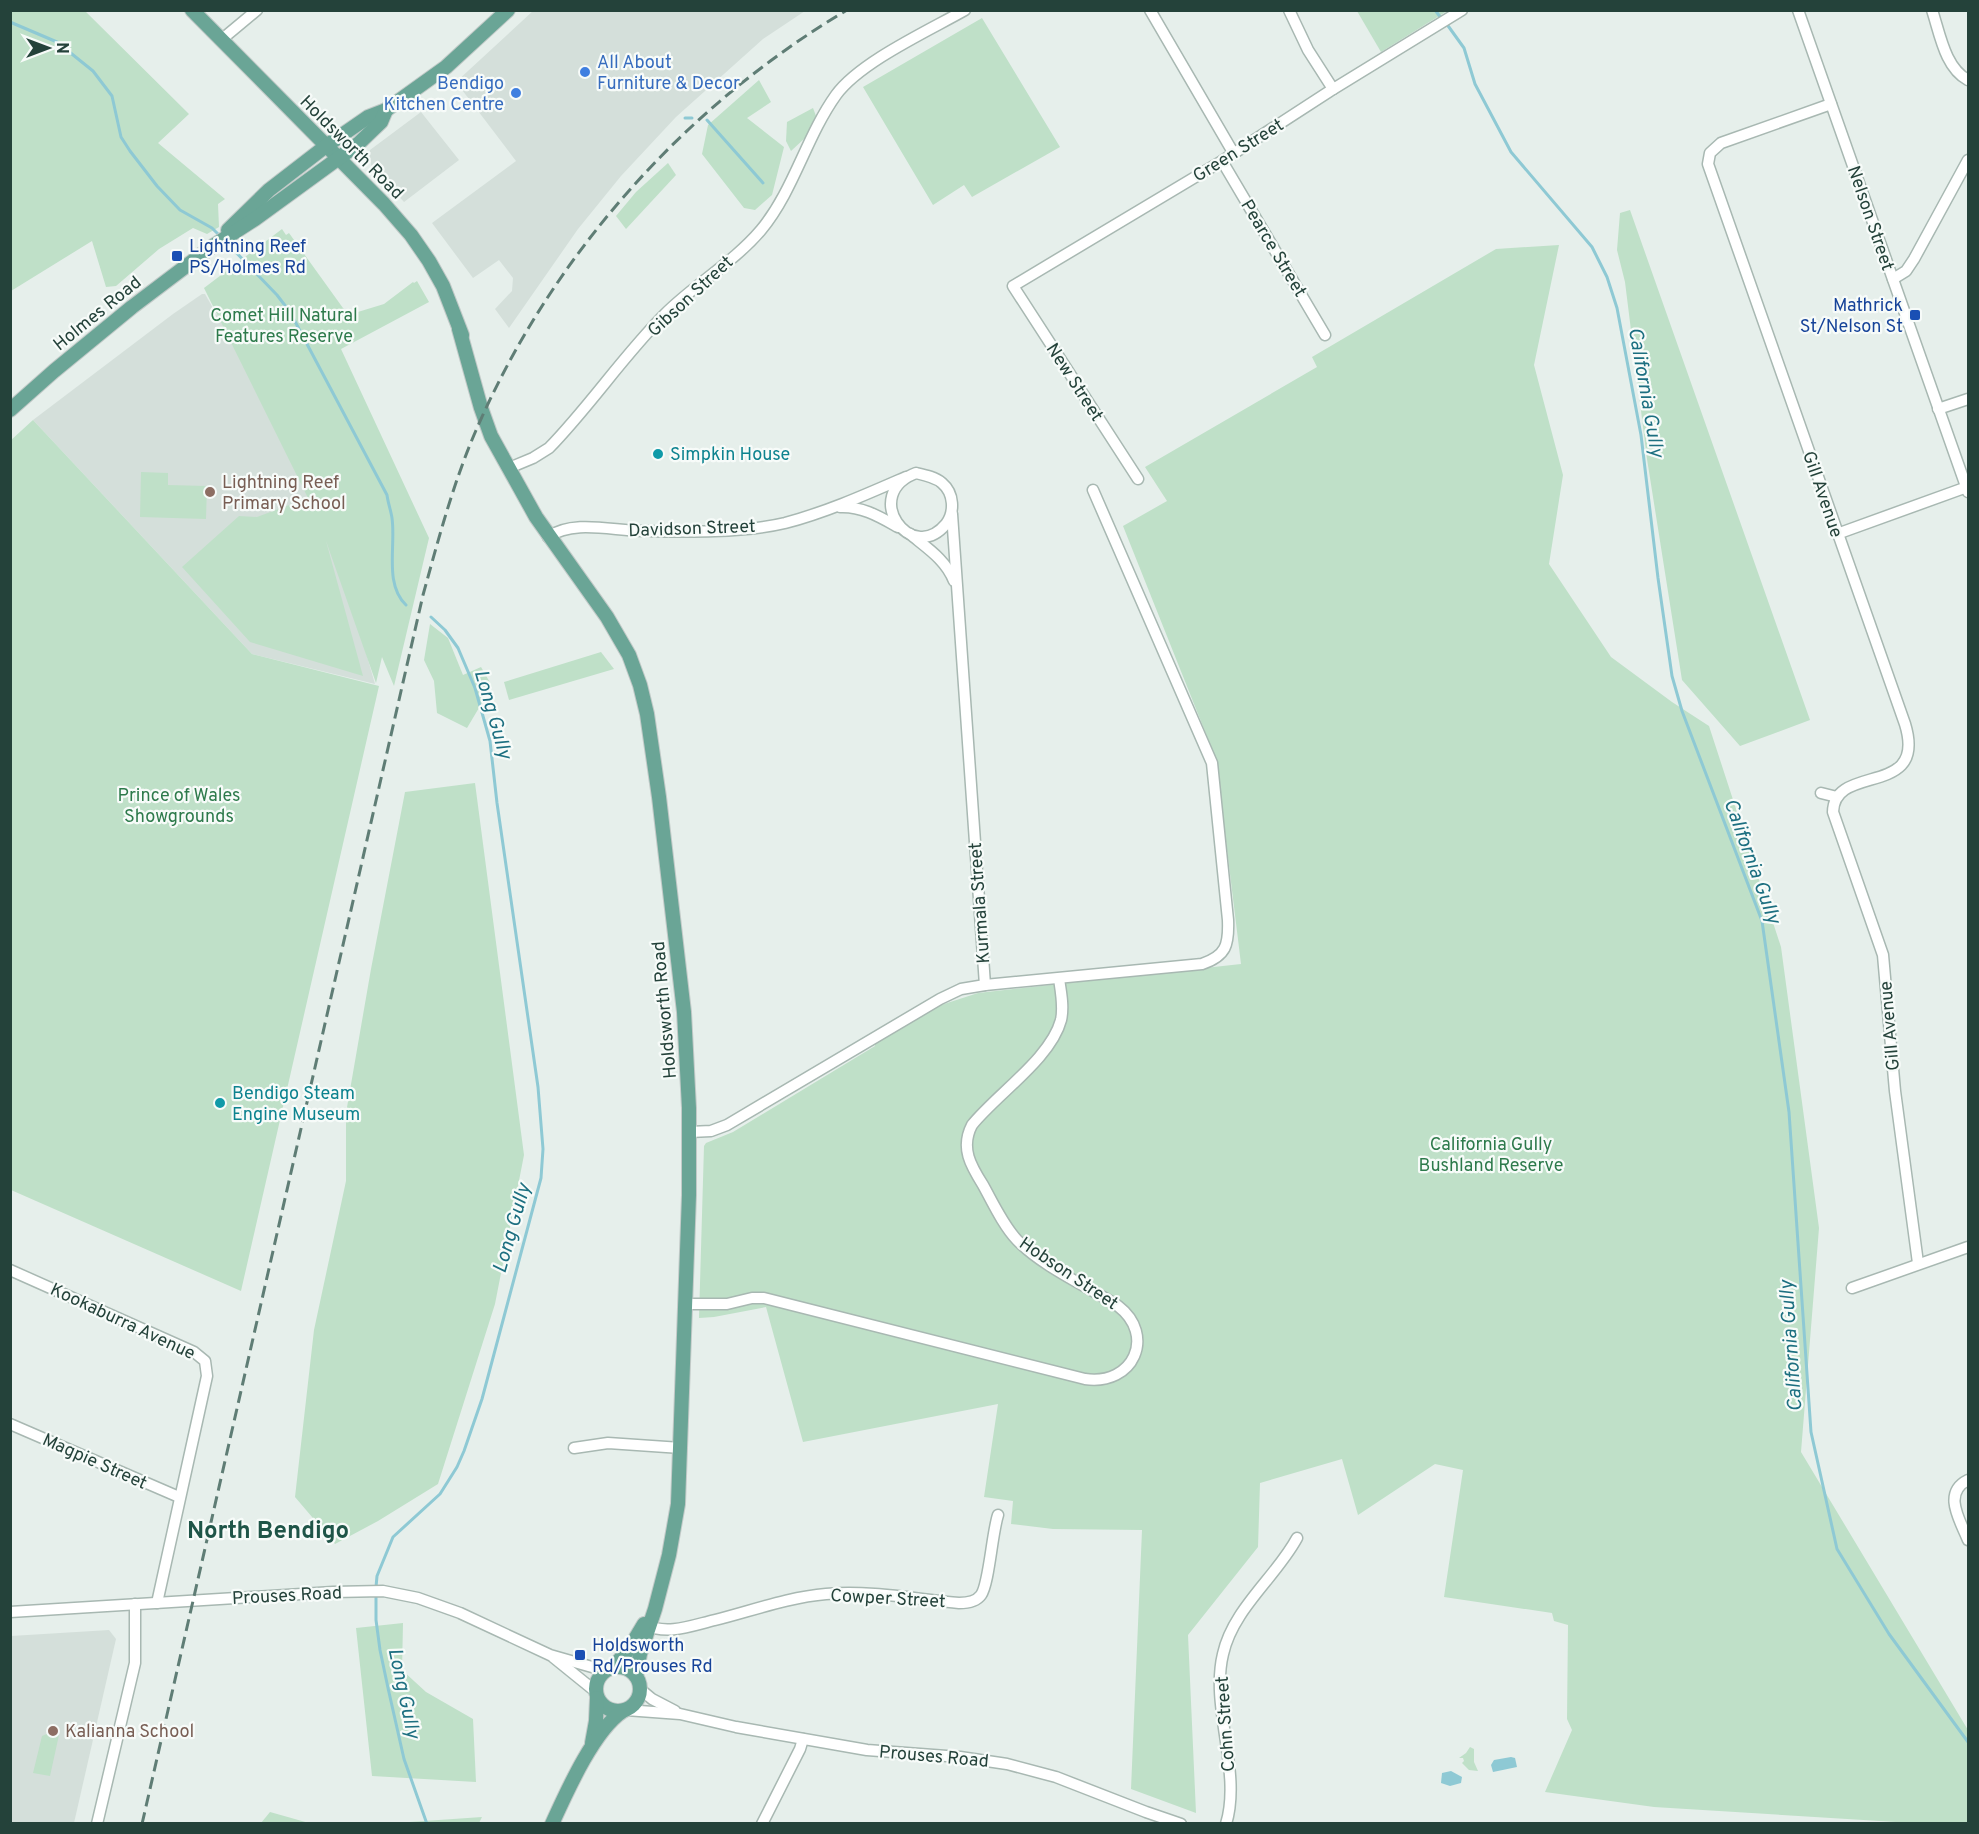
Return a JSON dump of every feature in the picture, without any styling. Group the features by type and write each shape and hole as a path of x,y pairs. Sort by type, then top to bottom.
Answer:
{"main road":[{"name":"Holdsworth Road","path":"192,10 384,204 421,249 443,286 489,402 509,468 548,537 597,603 622,642 644,699 659,797 680,970 690,1132 678,1504 661,1588 647,1626 640,1654 638,1682"},
{"name":"Holmes Road","path":"221,240 270,190 326,146 368,117 386,110 446,67 508,10"},
{"name":"Holmes Road","path":"10,410 87,344 221,240 373,131 381,122 386,110"},
{"name":"Holdsworth Road","path":"611,1667 647,1626"},
{"path":"552,1824 590,1751 609,1723 637,1701 638,1682 627,1668 611,1667 598,1677 596,1721 590,1751"},
{"path":"596,1694 608,1709 624,1710"}],"street":[{"path":"221,40 257,10"},
{"name":"Gibson Street","path":"509,468 549,448 664,315 762,229 786,190 837,95 862,70 965,10"},
{"path":"1150,10 1234,154"},
{"path":"1289,10 1308,50 1333,89"},
{"name":"Nelson Street","path":"1798,10 1968,490"},
{"path":"1932,10 1951,64 1959,75 1968,80"},
{"name":"Green Street","path":"1013,286 1234,154 1333,89 1457,13"},
{"name":"Gill Avenue","path":"1831,104 1720,143 1706,151 1712,179 1905,724 1910,750 1904,764 1898,769 1845,789 1837,797 1833,806 1834,818 1882,955 1895,1092 1918,1263"},
{"path":"1893,279 1906,271 1914,259 1968,160"},
{"name":"Pearce Street","path":"1222,161 1325,335"},
{"name":"New Street","path":"1013,286 1138,479"},
{"path":"1938,409 1968,399"},
{"path":"916,473 933,477 943,483 952,500 952,513 944,526 936,533 920,536 905,531 894,521 891,507 893,494 906,477 916,473"},
{"name":"Davidson Street","path":"548,537 562,529 576,528 647,531 754,528 784,523 834,507 906,477"},
{"path":"985,985 1202,964 1219,956 1225,950 1228,932 1212,763 1093,489"},
{"path":"1837,534 1968,490"},
{"name":"Davidson Street","path":"834,507 861,509 905,531"},
{"name":"Kurmala Street","path":"690,1132 711,1131 727,1125 940,999 961,989 985,985 952,513"},
{"name":"Kurmala Street","path":"905,531 935,554 949,569 959,596"},
{"path":"1821,793 1837,797"},
{"name":"Hobson Street","path":"685,1304 727,1304 752,1298 764,1298 1085,1379 1098,1381 1111,1378 1125,1370 1132,1360 1136,1344 1134,1325 1128,1314 1018,1241 1003,1220 967,1156 967,1137 972,1125 1043,1052 1054,1036 1063,1011 1059,979"},
{"path":"1852,1288 1968,1247"},
{"name":"Kookaburra Avenue","path":"10,1270 203,1358 207,1376 157,1603"},
{"name":"Magpie Street","path":"10,1424 179,1497"},
{"path":"574,1448 608,1443 681,1448"},
{"path":"1968,1480 1957,1488 1954,1502 1968,1540"},
{"name":"Cowper Street","path":"647,1626 665,1630 682,1629 802,1598 827,1594 959,1603 977,1599 984,1589 998,1515"},
{"name":"Cohn Street","path":"1226,1824 1230,1794 1221,1696 1222,1656 1236,1623 1298,1538"},
{"name":"Prouses Road","path":"10,1612 383,1592 418,1598 444,1606 550,1655 592,1667 611,1667"},
{"path":"97,1824 135,1663 135,1604"},
{"name":"Prouses Road","path":"550,1655 596,1694"},
{"name":"Prouses Road","path":"638,1682 652,1699 680,1714"},
{"name":"Prouses Road","path":"624,1710 680,1714 867,1750 960,1757 1016,1766 1056,1777 1181,1824"},
{"path":"762,1824 802,1739"}],"shaded area":[{"path":"534,10 805,11 763,39 676,117 621,176 578,229 509,328 495,309 512,291 513,278 499,260 473,278 432,223 516,161 456,82"},
{"path":"421,112 459,160 404,202 371,165 370,150"},
{"name":"Lightning Reef Primary School","path":"205,294 322,500 375,684 252,654 33,420"},
{"name":"Kalianna School","path":"109,1630 116,1639 74,1823 11,1824 11,1636"}],"green space":[{"path":"11,11 85,11 189,114 158,143 225,199 218,204 219,227 207,234 193,228 159,249 116,286 106,287 92,241 11,291"},
{"path":"1357,11 1447,11 1381,52"},
{"path":"982,18 1060,147 972,197 964,185 933,205 863,87"},
{"path":"759,80 771,102 747,118 784,147 772,195 755,210 744,208 702,154 708,125"},
{"path":"813,108 816,116 805,138 791,151 786,141 787,122"},
{"path":"668,163 676,175 626,229 616,216 636,192"},
{"path":"1630,210 1810,720 1740,746 1682,680 1647,459 1625,282 1617,250 1620,213"},
{"name":"Comet Hill Natural Features Reserve","path":"282,229 286,235 289,233 348,315 384,304 417,281 429,302 341,349 429,538 394,686 382,657 376,683 326,541 363,676 250,642 182,567 239,516 257,517 308,498 204,288"},
{"name":"California Gully Bushland Reserve","path":"1559,245 1534,365 1563,475 1549,564 1611,657 1709,726 1781,947 1819,1228 1801,1452 1968,1730 1968,1823 1912,1823 1654,1807 1545,1792 1572,1730 1567,1719 1568,1625 1554,1621 1552,1613 1444,1597 1463,1470 1435,1464 1358,1515 1342,1459 1260,1483 1258,1547 1188,1635 1196,1813 1131,1789 1142,1530 1053,1529 1011,1524 1013,1501 984,1497 998,1404 803,1442 766,1307 699,1318 704,1146 706,1143 733,1132 875,1046 874,1043 941,1005 978,993 1241,964 1216,759 1123,526 1167,501 1145,467 1317,367 1312,357 1496,249"},
{"name":"Prince of Wales Showgrounds","path":"33,420 252,654 379,686 241,1291 11,1190 10,441"},
{"path":"141,472 168,473 168,485 207,486 206,519 140,517"},
{"path":"430,624 448,638 463,675 481,667 492,686 467,728 437,713 434,681 424,660"},
{"path":"601,652 614,669 509,700 504,682"},
{"path":"475,783 524,1155 495,1304 438,1484 335,1544 295,1497 314,1330 346,1181 346,1113 371,969 405,792"},
{"path":"403,1623 402,1670 426,1692 473,1719 476,1782 372,1776 356,1628"},
{"path":"49,1733 59,1735 50,1776 33,1773 42,1736"},
{"path":"1470,1747 1474,1749 1474,1762 1478,1771 1469,1770 1462,1763 1463,1758 1459,1758"},
{"path":"270,1812 309,1823 261,1823"},
{"path":"482,1817 479,1823 395,1823"}],"water":[{"path":"1515,1758 1517,1767 1493,1772 1491,1765 1494,1760"},
{"path":"1451,1771 1462,1777 1461,1783 1450,1786 1441,1783 1442,1773"}],"waterway":[{"name":"California Gully","path":"1435,10 1441,18"},
{"name":"Long Gully","path":"10,22 57,42 93,71 112,96 121,137 130,151 157,186 180,210 212,228 220,236"},
{"name":"California Gully","path":"1446,23 1464,48 1475,84 1511,152 1592,247 1607,277 1617,308 1641,435 1672,676 1682,711 1762,921 1789,1112 1811,1432 1837,1549 1889,1634 1968,1742"},
{"path":"685,118 692,118"},
{"path":"707,120 763,183"},
{"name":"Long Gully","path":"227,243 277,295 290,312 387,495 393,529 393,576 399,596 406,605"},
{"name":"Long Gully","path":"376,1587 377,1576 393,1537 440,1494 464,1451 482,1399 541,1178 543,1149 538,1087 490,741 475,688 458,648 445,630 431,617"},
{"name":"Long Gully","path":"376,1594 376,1620 388,1688 404,1759 427,1824"}],"railway":[{"path":"142,1824 423,595 466,455 505,370 541,308 581,249 627,193 676,141 730,93 787,49 847,10"}],"place":[{"name":"All About Furniture & Decor","path":"585,72"},
{"name":"Bendigo Kitchen Centre","path":"516,93"},
{"name":"Lightning Reef PS/Holmes Rd","path":"177,256"},
{"name":"Mathrick St/Nelson St","path":"1915,315"},
{"name":"Simpkin House","path":"658,454"},
{"name":"Lightning Reef Primary School","path":"210,492"},
{"name":"Bendigo Steam Engine Museum","path":"220,1103"},
{"name":"Holdsworth Rd/Prouses Rd","path":"580,1655"},
{"name":"Kalianna School","path":"53,1731"}],"district":[{"name":"North Bendigo","path":"268,1530"}]}
